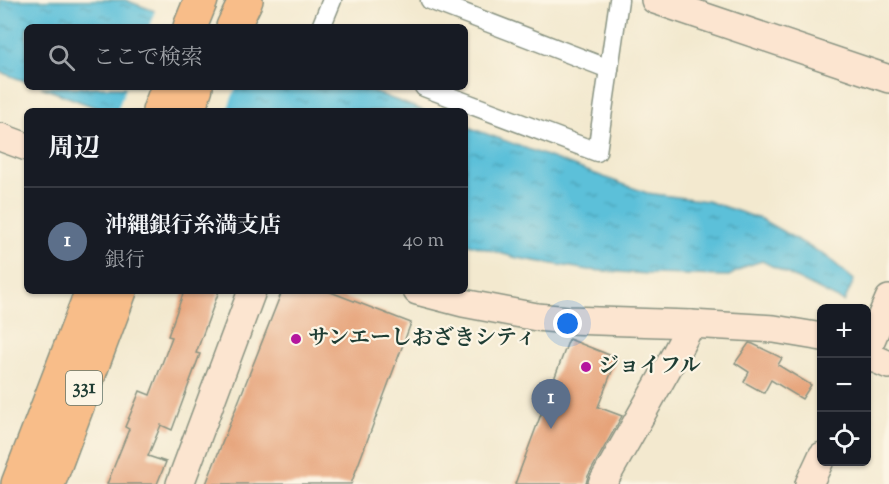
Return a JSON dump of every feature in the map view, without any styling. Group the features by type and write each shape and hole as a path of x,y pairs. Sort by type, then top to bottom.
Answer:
{"highway":[{"path":"204,16 246,0"},
{"path":"160,108 167,90"},
{"path":"189,108 195,90"},
{"name":"331","path":"18,484 91,294"},
{"name":"331","path":"48,484 119,294"}],"street":[{"path":"322,24 332,0"},
{"path":"430,0 609,69"},
{"path":"432,90 597,152 619,0"},
{"path":"655,0 889,79"},
{"path":"0,137 24,146"},
{"path":"180,484 251,294"},
{"path":"428,294 537,317 774,329 817,336"},
{"path":"871,343 889,298"},
{"path":"602,484 691,324"},
{"path":"871,355 889,365"},
{"path":"809,484 817,466"}],"water":[{"path":"0,0 125,0 190,24 24,24 24,81 0,72"},
{"path":"49,90 368,90 417,108 97,108"},
{"path":"468,127 647,193 707,201 761,219 826,256 854,280 844,302 762,261 746,266 729,276 589,270 517,258 468,244"}],"pier":[{"path":"156,8 199,24 150,24"},
{"path":"125,90 235,90 228,108 118,108"}],"building":[{"path":"183,294 218,294 196,353 200,354 172,430 161,425 148,456 166,462 157,484 107,484 129,429 125,427 140,391 150,395 172,337 168,336"},
{"path":"281,294 336,294 411,323 351,484 206,484"},
{"path":"569,339 617,358 598,407 622,416 588,476 586,484 515,484"},
{"path":"749,343 782,358 778,365 811,385 802,399 771,380 764,393 744,382 749,372 735,363"}],"place":[{"name":"サンエーしおざきシティ","path":"296,339"},
{"name":"ジョイフル","path":"586,367"},
{"name":"沖縄銀行糸満支店","path":"551,429"}]}
